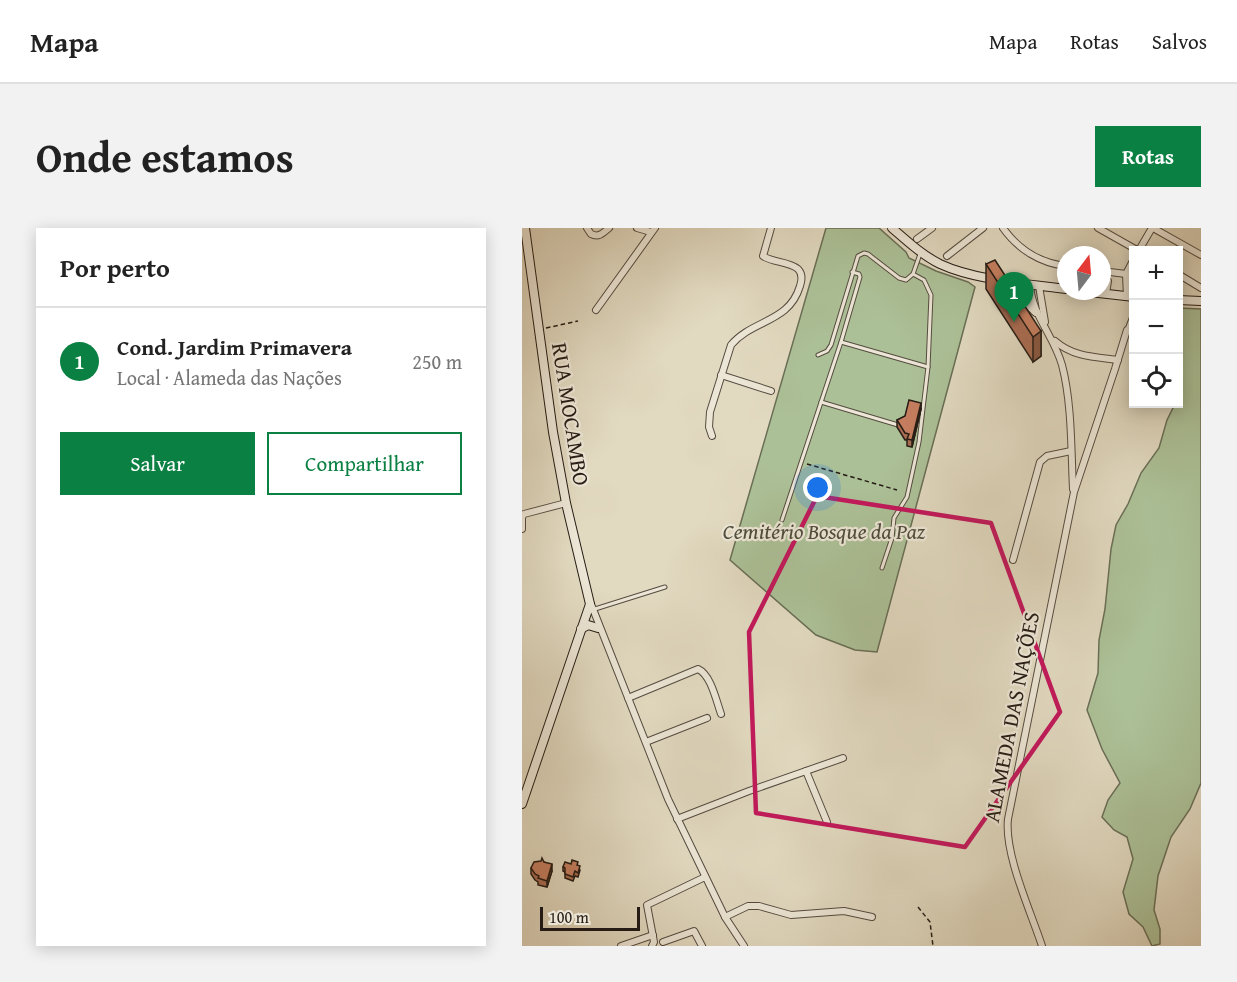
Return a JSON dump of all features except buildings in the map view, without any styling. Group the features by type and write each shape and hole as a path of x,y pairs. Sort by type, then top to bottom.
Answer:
{"main road":[{"name":"RUA MOCAMBO","path":"525,228 553,432 566,503 591,607"},
{"path":"892,228 921,252 951,268 1057,288"},
{"path":"1000,279 1018,293 1036,312"},
{"path":"1111,295 1129,297"},
{"path":"1183,300 1201,301"},
{"path":"522,804 581,630 591,607"},
{"path":"581,630 588,625 598,628"}],"street":[{"path":"587,228 591,234 597,236 609,228"},
{"path":"596,310 653,230 637,228"},
{"path":"712,436 709,420 728,351 734,342 790,308 797,297 802,281 799,270 763,256 771,228"},
{"path":"917,239 932,228"},
{"path":"947,256 983,228"},
{"path":"1003,228 1016,244 1036,258 1057,264"},
{"path":"1098,228 1131,246"},
{"path":"1141,246 1152,228 1201,255"},
{"path":"1129,268 1126,274 1129,291"},
{"path":"1111,273 1126,274"},
{"path":"1111,279 1126,274"},
{"path":"1183,277 1201,288"},
{"name":"ALAMEDA DAS NAÇÕES","path":"1035,285 1031,297 1036,312 1046,326"},
{"name":"ALAMEDA DAS NAÇÕES","path":"1035,285 1065,381 1074,492"},
{"name":"ALAMEDA DAS NAÇÕES","path":"1042,946 1010,853 1007,831 1074,492 1127,330"},
{"path":"1052,339 1062,347 1081,355 1118,360"},
{"path":"721,375 771,391"},
{"path":"1013,560 1040,462 1047,456 1071,451"},
{"path":"522,529 524,514 566,503"},
{"name":"RUA MOCAMBO","path":"591,607 677,819 725,917 744,946"},
{"path":"628,698 698,669 708,680 721,714"},
{"path":"646,742 707,718"},
{"path":"677,819 843,758"},
{"path":"806,771 827,822"},
{"path":"653,941 647,904 705,878"},
{"path":"725,917 748,906 759,906 791,915 844,911 872,918"},
{"path":"621,946 653,941 663,944 692,932 697,934 702,946"}],"lane":[{"path":"818,355 827,351 831,345 856,259 864,253 906,280 913,274 921,252"},
{"path":"782,520 860,277 859,274 852,272"},
{"path":"882,568 892,538 894,518 907,497 919,442 928,367 931,295 924,280 913,274"},
{"path":"1127,330 1129,325"},
{"path":"841,342 928,367"},
{"path":"821,402 898,424"},
{"path":"591,607 665,587"}],"path":[{"path":"539,328 553,328 578,321"},
{"path":"801,462 897,490"},
{"path":"918,907 930,922 933,946"}],"highlighted area":[{"path":"817,496 991,523 1060,712 965,847 756,813 749,632"}],"green space":[{"name":"Cemitério Bosque da Paz","path":"826,228 879,228 906,252 909,258 975,287 877,652 855,650 816,635 730,560"},
{"path":"1183,308 1201,309 1201,783 1190,809 1171,837 1158,876 1154,910 1160,929 1160,944 1152,946 1143,927 1129,914 1123,892 1133,859 1127,837 1114,830 1102,817 1108,800 1120,783 1102,749 1087,710 1098,673 1099,640 1116,525 1141,473 1159,448 1173,408 1183,408"}],"place":[{"name":"Cond. Jardim Primavera","path":"1014,322"}]}
